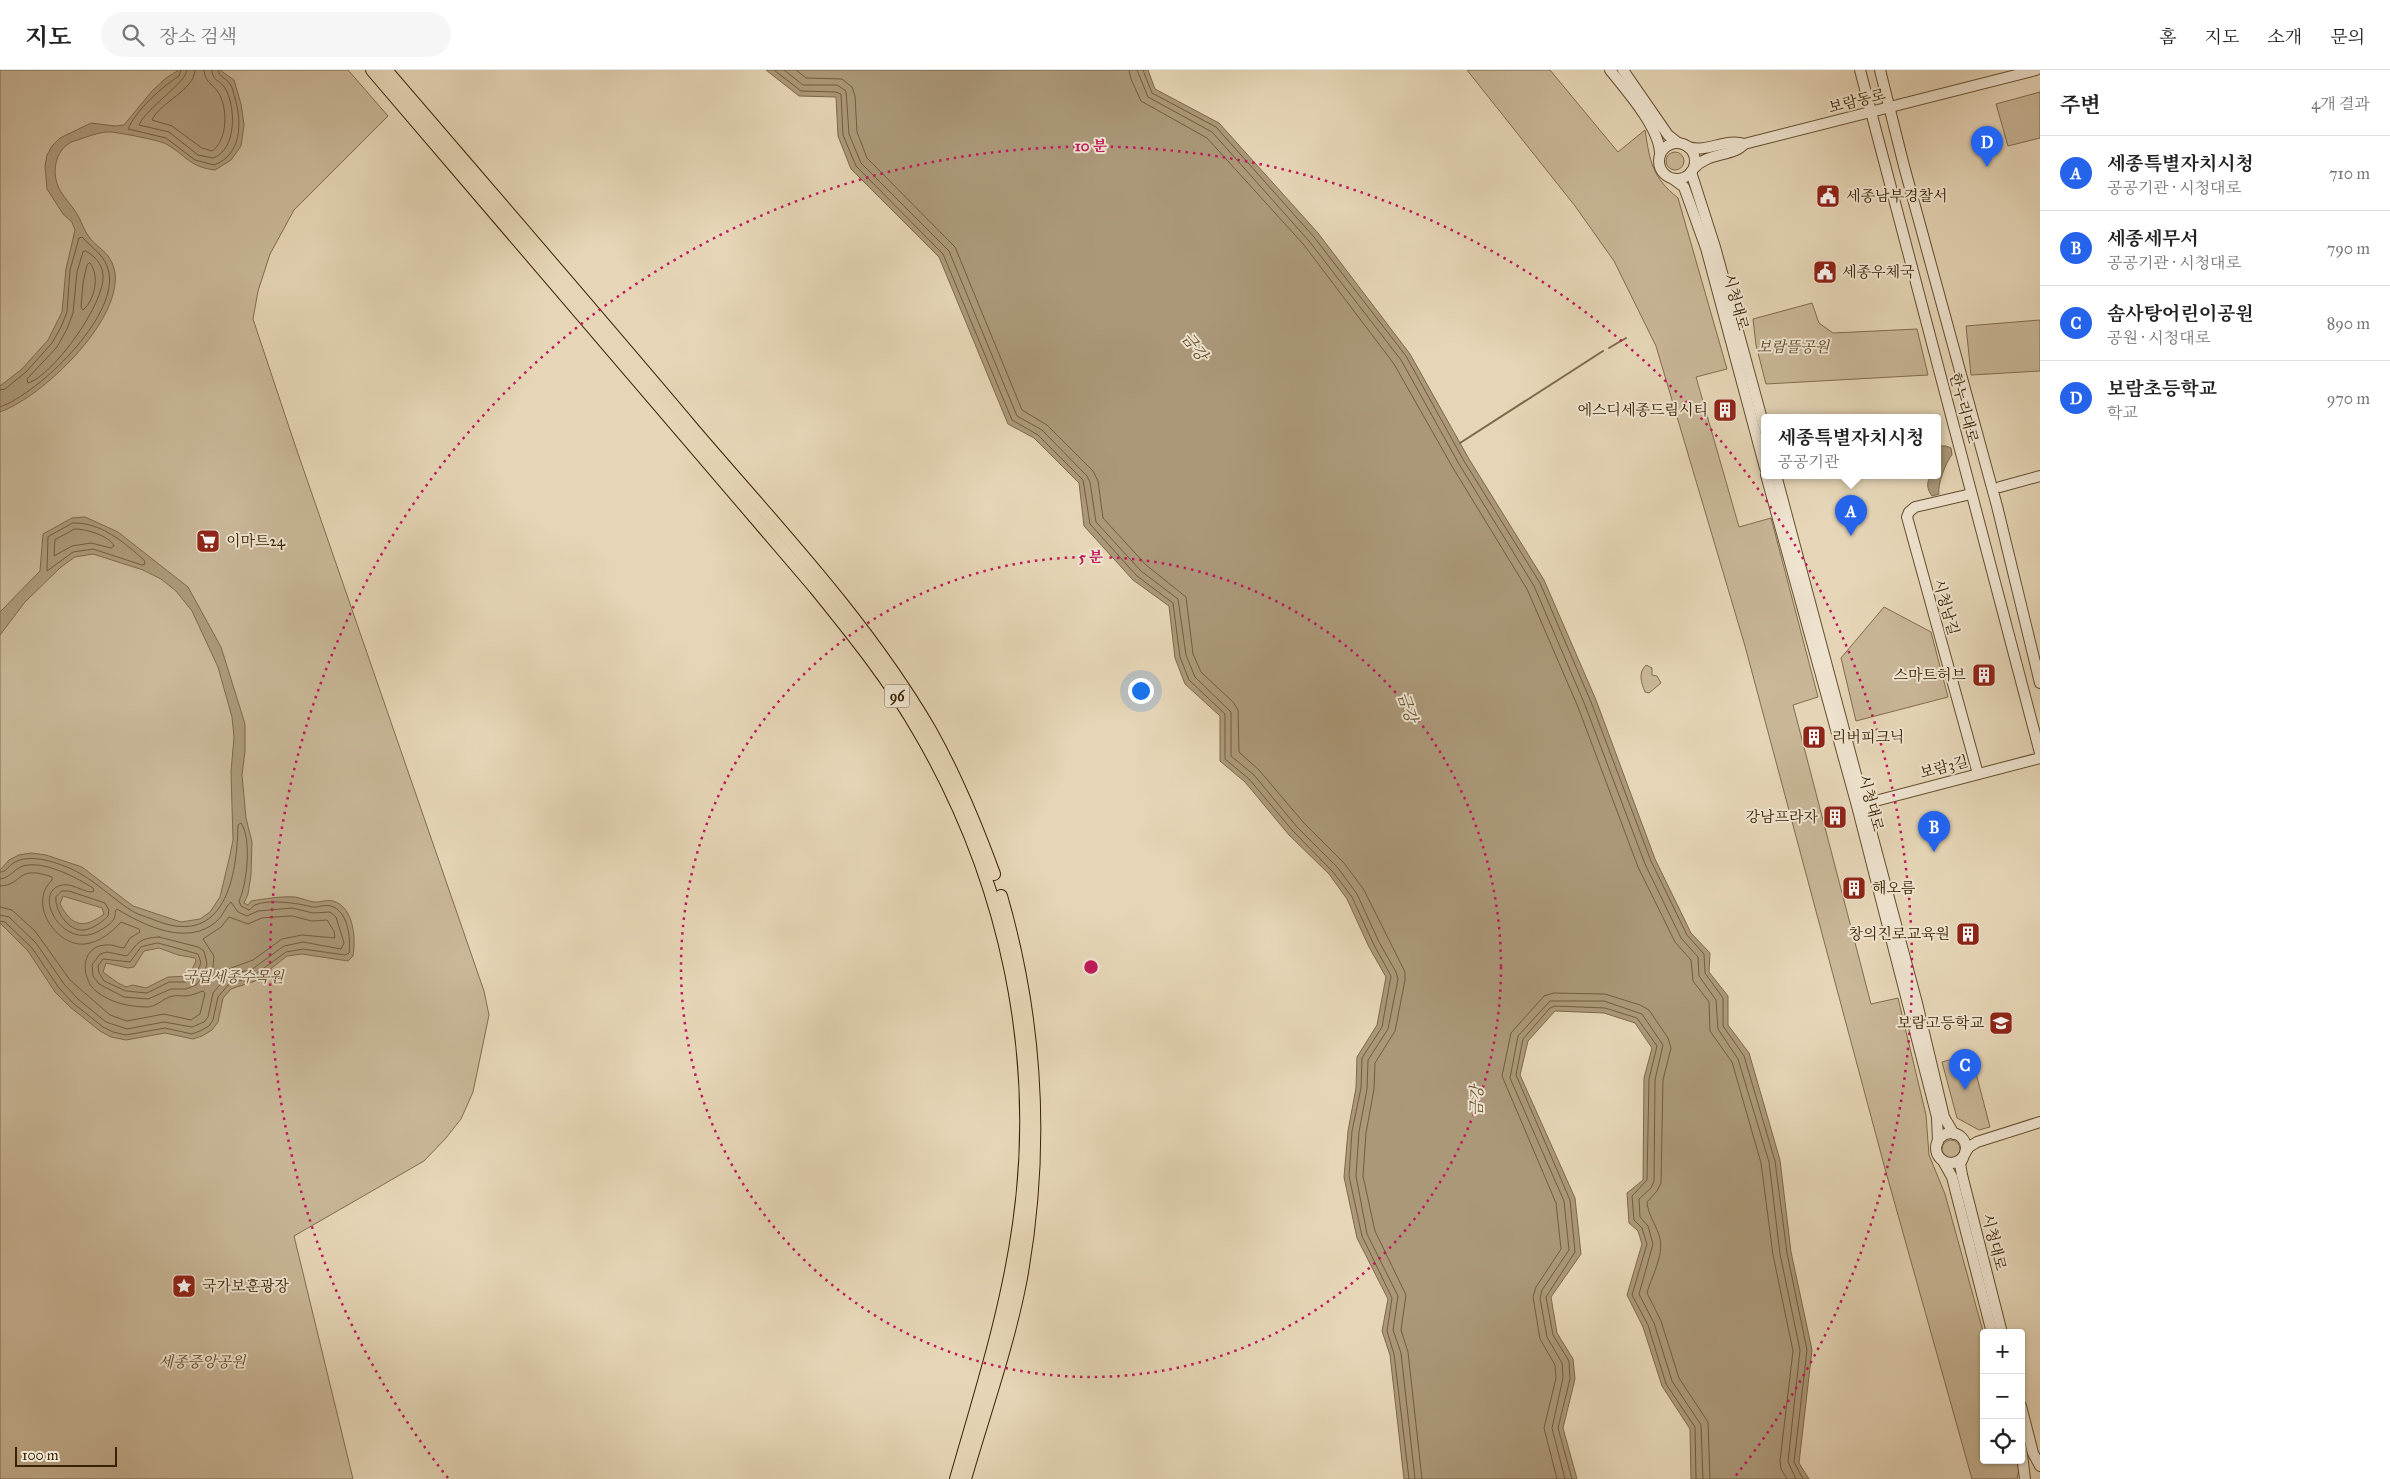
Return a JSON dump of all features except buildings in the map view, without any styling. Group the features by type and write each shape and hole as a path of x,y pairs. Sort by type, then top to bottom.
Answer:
{"main road":[{"name":"96","path":"372,70 854,636 890,685 921,734 950,788 970,835 993,898 1018,1006 1026,1103 1025,1165 1020,1223 1010,1278 956,1479"},
{"name":"96","path":"386,70 744,488 862,631 899,681 930,730 959,785 979,832 1007,915 1027,1005 1033,1062 1035,1121 1029,1224 1020,1279 1006,1337 965,1479"}],"street":[{"path":"1610,70 1643,113 1659,141 1660,154 1658,159 1660,170 1673,180 1684,178 1700,161 1740,149 1744,144 1737,142 1696,150 1678,143 1668,135 1624,70"},
{"name":"한누리대로","path":"1860,70 2040,753"},
{"name":"한누리대로","path":"1880,70 1996,506 2040,683"},
{"name":"보람동로","path":"1744,144 2036,70"},
{"path":"1660,154 1668,146 1678,143"},
{"path":"1688,147 1694,157 1693,170"},
{"name":"시청대로","path":"1693,170 1761,415"},
{"name":"시청대로","path":"1673,180 1684,187 1697,220 1761,453"},
{"path":"1987,474 2000,487"},
{"path":"1996,506 1996,495 2000,487 2040,476"},
{"name":"시청대로","path":"1767,479 1917,1004 1944,1117 1957,1136"},
{"name":"시청대로","path":"1777,479 1861,805 1937,1117 1938,1142"},
{"name":"시청남길","path":"1971,494 1916,507 1909,512 1907,518 1978,774"},
{"name":"보람3길","path":"1861,805 2040,758"},
{"path":"2021,1127 1957,1136 1944,1135 1938,1142 1936,1152 1943,1161 1953,1163 1964,1155 1969,1146 1977,1142 2040,1122"},
{"path":"1957,1136 1964,1142 1964,1155"},
{"name":"시청대로","path":"1964,1155 1960,1164 1962,1175 2001,1329"},
{"name":"시청대로","path":"1943,1161 1952,1177 1991,1329"},
{"path":"2024,1419 2033,1453 2040,1466"},
{"path":"2024,1464 2026,1479 2040,1472"}],"green space":[{"name":"국립세종수목원","path":"0,70 348,70 388,116 294,210 270,254 258,291 253,319 484,991 489,1015 473,1092 461,1119 446,1138 424,1161 294,1236 353,1479 0,1479"},
{"path":"1467,70 1550,70 1618,152 1645,130 1651,160 1657,176 1678,198 1727,369 1696,377 1739,527 1771,518 1818,697 1793,705 1871,1004 1898,998 1926,1115 1929,1155 1945,1194 1982,1329 1980,1329 1980,1464 2018,1464 2017,1479 1972,1479 1884,1165 1745,646 1656,346 1614,261 1575,206"},
{"path":"2040,92 2040,138 2008,146 1996,104"},
{"path":"1671,152 1679,152 1684,157 1682,168 1671,170 1666,165 1666,157"},
{"name":"보람뜰공원","path":"1812,303 1819,323 1833,333 1917,329 1928,375 1766,384 1756,345 1753,319"},
{"path":"2040,320 2040,371 1971,375 1966,326"},
{"path":"1884,607 1931,632 1948,697 1856,721 1841,658"},
{"path":"1646,665 1652,668 1652,675 1657,676 1661,683 1649,693 1645,692 1641,678 1643,668"},
{"path":"1971,1054 1990,1127 1979,1130 1957,1118 1942,1062"},
{"path":"1947,1140 1955,1140 1960,1145 1958,1156 1947,1158 1942,1153 1942,1145"}],"water":[{"path":"179,70 220,70 234,80 241,104 244,125 241,146 231,160 215,170 193,163 162,142 116,133 107,132 92,135 74,141 63,148 57,159 55,173 58,186 75,210 87,234 110,259 115,273 114,292 105,313 92,335 76,355 37,391 0,412 0,386 22,369 48,340 62,312 66,269 75,230 72,222 63,214 47,189 45,166 47,155 60,138 91,123 115,126 124,125 152,91 166,78"},
{"name":"금강","path":"766,70 1148,70 1155,89 1219,123 1318,233 1410,354 1469,459 1544,580 1596,700 1655,859 1691,933 1710,953 1709,972 1728,996 1728,1025 1749,1053 1780,1160 1791,1252 1812,1350 1799,1463 1809,1479 1691,1479 1690,1429 1662,1386 1643,1327 1627,1295 1642,1244 1638,1231 1629,1223 1627,1193 1643,1180 1644,1078 1652,1048 1635,1023 1604,1013 1555,1011 1528,1041 1520,1075 1575,1198 1581,1254 1551,1297 1557,1333 1573,1359 1575,1379 1563,1428 1577,1479 1404,1479 1390,1355 1382,1331 1388,1299 1357,1238 1344,1177 1348,1131 1356,1088 1357,1057 1377,1025 1386,977 1369,947 1347,899 1329,874 1289,835 1245,782 1220,761 1220,716 1185,684 1175,658 1169,606 1133,580 1084,526 1079,483 1034,438 1008,424 939,257 851,169 838,136 836,97 799,96"},
{"path":"1941,446 1946,446 1951,448 1952,455 1941,478"},
{"path":"1929,479 1941,479 1939,494 1932,496 1928,483"},
{"path":"85,517 118,532 188,587 221,647 245,724 245,751 242,775 246,818 252,842 251,875 248,894 244,903 248,905 251,901 284,897 295,897 314,902 328,900 340,904 352,924 354,949 353,956 348,961 302,954 287,956 255,981 231,989 223,998 218,1022 212,1030 193,1039 165,1033 126,1040 111,1037 100,1031 70,1007 55,992 28,951 0,923 0,870 9,860 19,855 31,853 46,855 82,867 133,906 181,922 200,919 210,912 220,897 233,840 231,772 234,737 232,717 218,667 192,611 176,591 161,579 143,570 93,554 75,557 61,567 25,602 0,635 0,612 40,571 43,534 72,518","holes":["63,896 102,908 104,914 90,922 79,923 74,921 60,904","159,948 178,955 195,958 196,961 189,976 168,977 146,988 133,985 126,987 103,972 106,963 128,968 134,967 144,951"]}],"waterway":[{"path":"1609,348 1626,338"},
{"path":"1460,443 1603,351"}],"place":[{"name":"보람초등학교","path":"1987,167"},
{"name":"세종남부경찰서","path":"1828,196"},
{"name":"세종우체국","path":"1825,272"},
{"name":"에스디세종드림시티","path":"1725,410"},
{"name":"세종특별자치시청","path":"1851,536"},
{"name":"이마트24","path":"208,541"},
{"name":"스마트허브","path":"1984,675"},
{"name":"리버피크닉","path":"1814,737"},
{"name":"강남프라자","path":"1835,817"},
{"name":"세종세무서","path":"1934,852"},
{"name":"해오름","path":"1854,888"},
{"name":"창의진로교육원","path":"1968,934"},
{"name":"보람고등학교","path":"2001,1023"},
{"name":"솜사탕어린이공원","path":"1965,1090"},
{"name":"국가보훈광장","path":"184,1286"}],"park label":[{"name":"세종중앙공원","path":"202,1362"}]}
